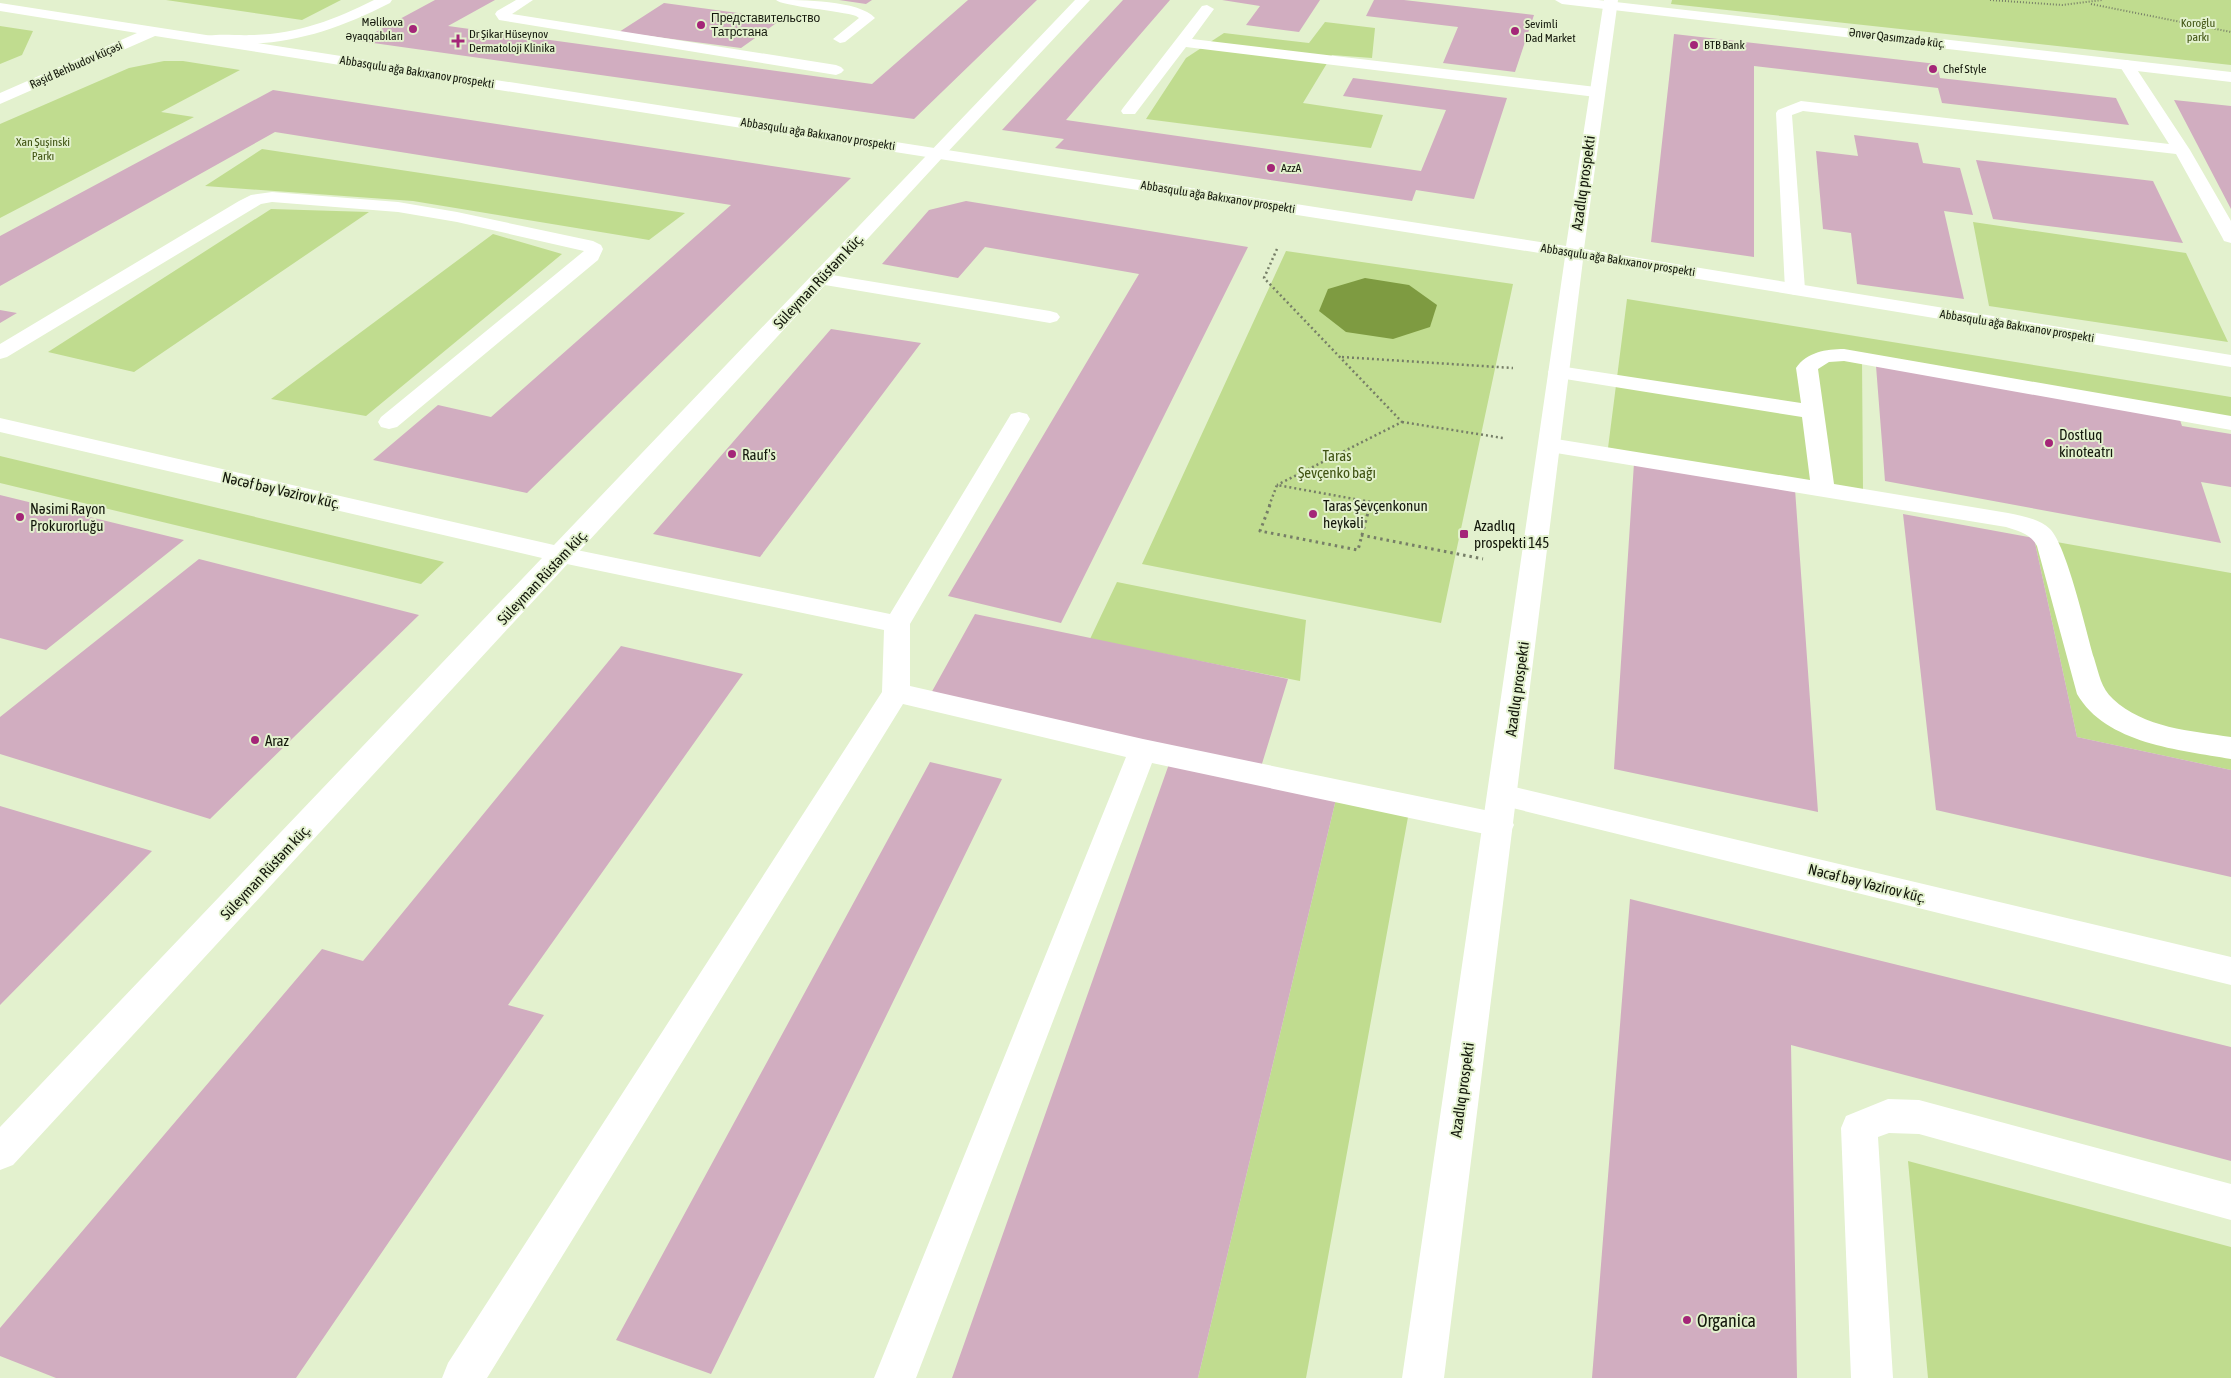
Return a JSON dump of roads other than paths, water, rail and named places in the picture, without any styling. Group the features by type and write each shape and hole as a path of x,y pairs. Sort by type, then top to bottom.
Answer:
{"main road":[{"path":"0,7 204,39 258,41 298,36 343,21 384,0"},
{"path":"526,0 502,14 504,17 836,70"},
{"path":"783,0 846,9 863,13 868,18 840,39"},
{"name":"Süleyman Rüstəm küç.","path":"0,1154 937,152 1083,0"},
{"name":"Ənvər Qasımzadə küç.","path":"1562,0 1610,3 2231,77"},
{"name":"Azadlıq prospekti","path":"1423,1378 1550,445 1571,286 1573,253 1610,3"},
{"path":"1129,111 1207,9"},
{"path":"153,31 166,24 167,20"},
{"name":"Rəşid Behbudov küçəsi","path":"0,99 153,31"},
{"name":"Abbasqulu ağa Bakıxanov prospekti","path":"204,39 937,152 1573,253 2231,361"},
{"path":"1182,42 1596,92"},
{"path":"2127,65 2182,150 2231,237"},
{"path":"1795,289 1784,113 1801,106 2182,150"},
{"path":"0,353 245,204 257,199 272,197 398,207 457,217 586,245 594,250 591,256 389,422"},
{"path":"820,278 1050,317"},
{"path":"1823,491 1807,368 1813,361 1824,356 1844,355 2231,423"},
{"path":"1559,372 1813,412"},
{"path":"463,1378 896,694 897,624 1019,419"},
{"name":"Nəcəf bəy Vəzirov küç.","path":"0,425 562,555 897,624"},
{"path":"1550,445 2008,520 2038,530 2046,538 2049,546 2091,694 2101,707 2118,718 2155,733 2231,748"},
{"path":"896,694 1143,750 1499,825"},
{"path":"894,1378 1143,750"},
{"name":"Nəcəf bəy Vəzirov küç.","path":"1502,795 2231,971"},
{"path":"1872,1378 1859,1128 1888,1116 1918,1117 2231,1202"}],"place":[{"name":"Представительство Татрстана","path":"701,25"},
{"name":"Mәlikova әyaqqabıları","path":"413,29"},
{"name":"Sevimli Dad Market","path":"1515,31"},
{"name":"Dr Şikar Hüseynov Dermatoloji Klinika","path":"458,41"},
{"name":"BTB Bank","path":"1694,45"},
{"name":"Chef Style","path":"1933,69"},
{"name":"AzzA","path":"1271,168"},
{"name":"Dostluq kinoteatrı","path":"2049,443"},
{"name":"Rauf's","path":"732,454"},
{"name":"Taras Şevçenkonun heykəli","path":"1313,514"},
{"name":"Nəsimi Rayon Prokurorluğu","path":"20,517"},
{"name":"Azadlıq prospekti 145","path":"1464,534"},
{"name":"Araz","path":"255,740"},
{"name":"Organica","path":"1687,1320"}],"park label":[{"name":"Koroğlu parkı","path":"2198,30"},
{"name":"Xan Şuşinski Parkı","path":"43,149"},
{"name":"Taras Şevçenko bağı","path":"1337,464"}]}
